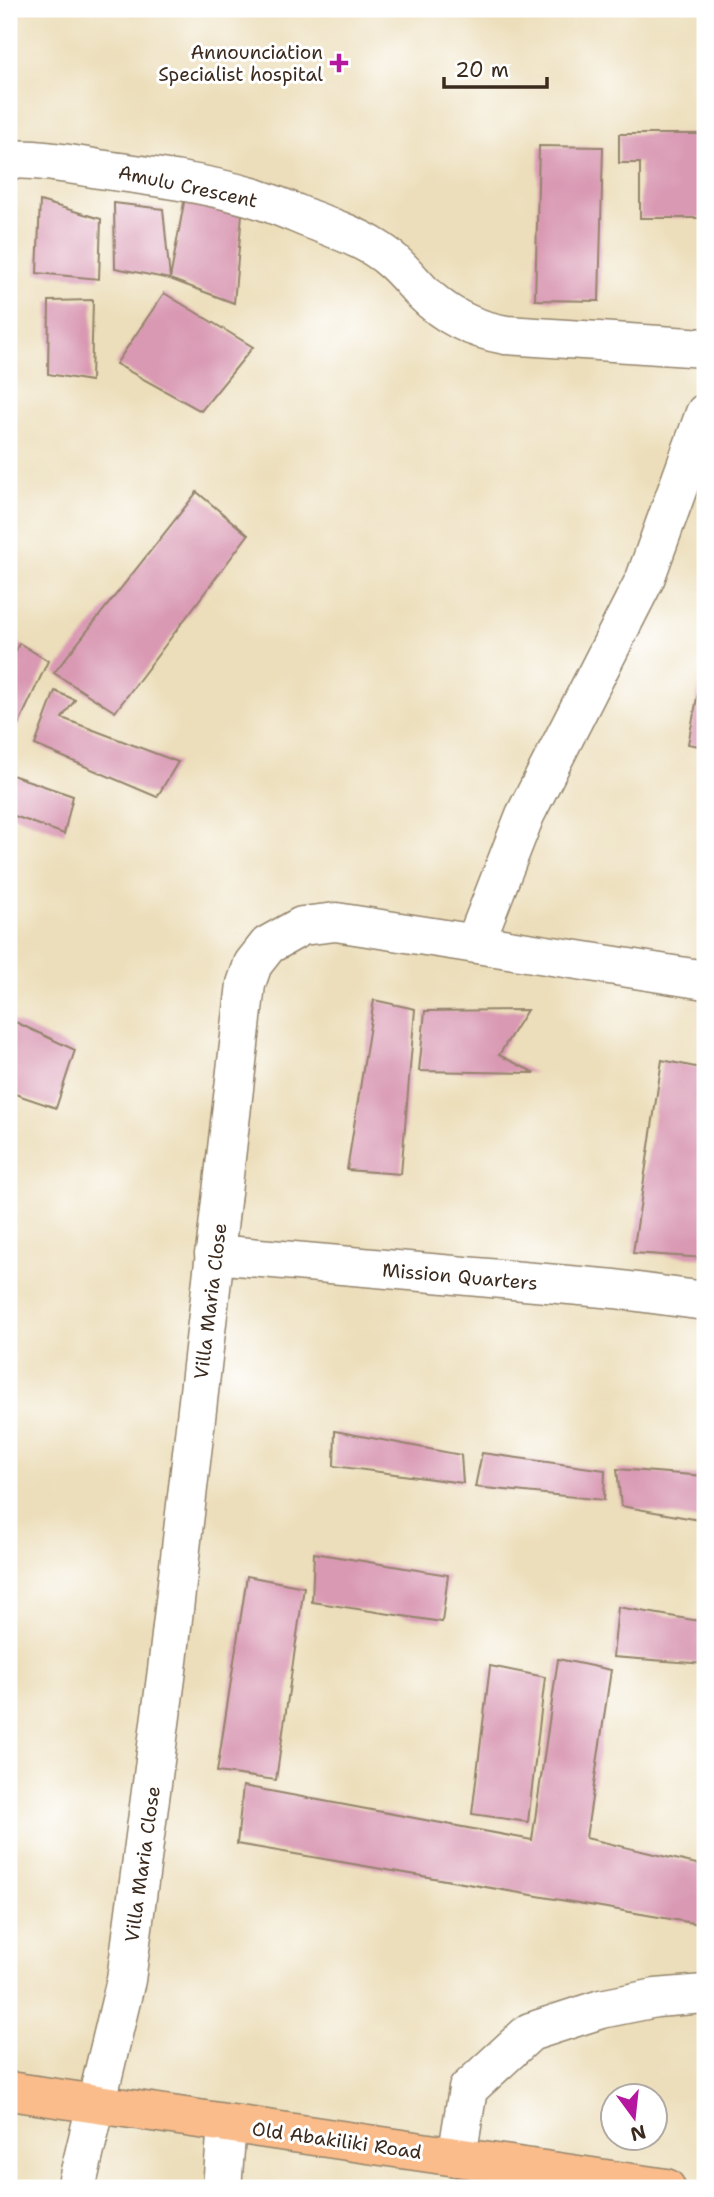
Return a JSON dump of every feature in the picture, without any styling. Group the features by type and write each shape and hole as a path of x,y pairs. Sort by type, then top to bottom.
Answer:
{"main road":[{"name":"Old Abakiliki Road","path":"9,2091 666,2188"}],"street":[{"name":"Amulu Crescent","path":"9,160 30,159 115,171 252,197 347,233 376,248 444,312 484,331 506,335 705,348"},
{"path":"475,943 525,815 645,579 705,412"},
{"name":"Villa Maria Close","path":"76,2188 126,1980 146,1833 246,984 253,964 268,945 302,926 336,922 705,980"},
{"name":"Mission Quarters","path":"214,1254 615,1289 705,1301"},
{"path":"457,2157 468,2090 530,2032 601,2009 656,1998 705,1994"},
{"path":"222,2188 227,2124"}],"building":[{"path":"619,134 703,134 703,218 640,218 640,163 619,163"},
{"path":"539,146 603,147 599,301 535,300"},
{"path":"185,197 242,214 234,303 170,279"},
{"path":"40,201 101,219 99,279 37,273"},
{"path":"114,203 163,209 170,279 115,268"},
{"path":"164,293 253,347 201,411 116,364"},
{"path":"93,300 91,381 48,374 49,301"},
{"path":"197,492 248,535 115,712 54,673"},
{"path":"19,643 48,661 9,745 9,668"},
{"path":"705,662 705,747 688,744"},
{"path":"55,691 75,700 62,718 178,762 157,797 35,745"},
{"path":"9,774 73,796 64,834 9,814"},
{"path":"374,1000 415,1009 401,1174 347,1170"},
{"path":"527,1010 499,1055 535,1073 419,1071 425,1011"},
{"path":"9,1019 75,1050 56,1108 9,1092"},
{"path":"662,1060 705,1069 705,1258 633,1253"},
{"path":"335,1431 461,1455 463,1483 334,1466"},
{"path":"482,1453 605,1470 604,1500 475,1487"},
{"path":"617,1469 705,1476 705,1521 621,1506"},
{"path":"314,1553 448,1575 442,1622 312,1602"},
{"path":"247,1576 304,1587 276,1780 217,1772"},
{"path":"618,1607 705,1622 705,1664 613,1657"},
{"path":"558,1659 611,1670 586,1838 705,1866 705,1925 237,1844 243,1786 532,1840"},
{"path":"490,1666 545,1677 528,1822 472,1814"}],"place":[{"name":"Announciation Specialist hospital","path":"339,63"}]}
